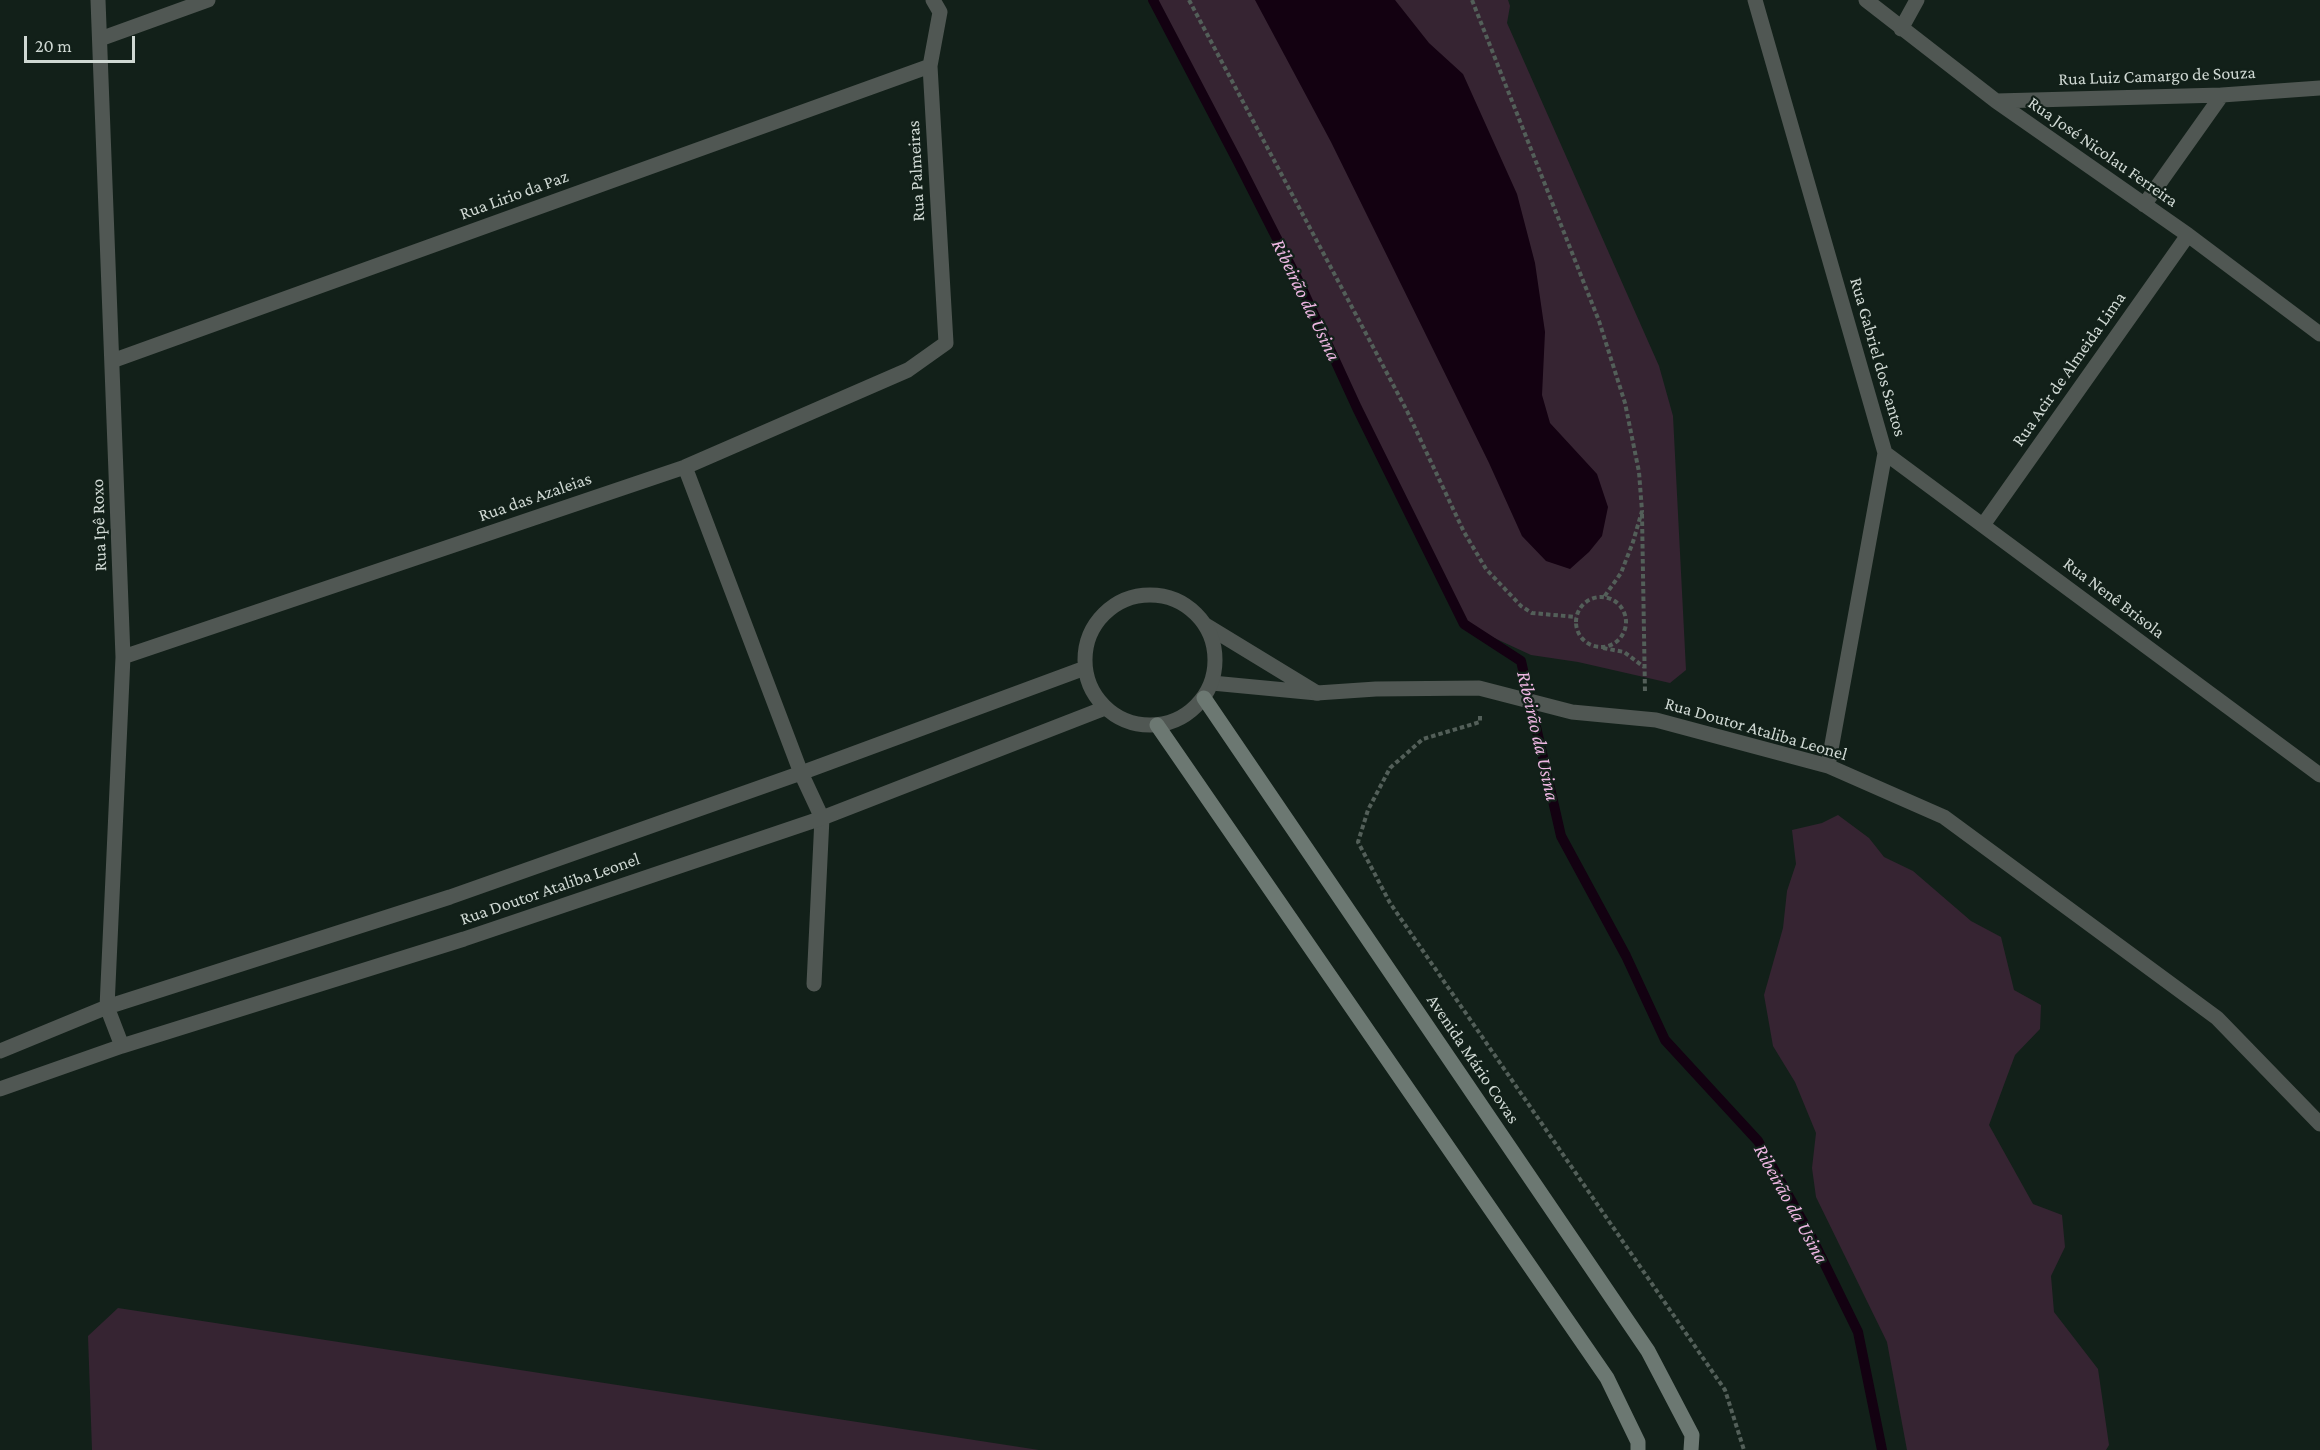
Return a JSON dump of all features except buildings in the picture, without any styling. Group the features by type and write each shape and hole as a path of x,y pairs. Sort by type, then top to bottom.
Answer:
{"street":[{"name":"Rua Ipê Roxo","path":"98,0 123,657 107,1007 122,1046"},
{"path":"100,39 208,0"},
{"name":"Rua Palmeiras","path":"933,0 940,12 930,66 946,343"},
{"name":"Rua Gabriel dos Santos","path":"1755,0 1885,453 1828,766"},
{"name":"Rua José Nicolau Ferreira","path":"1866,0 1996,101 2188,235 2320,334"},
{"path":"1901,29 1917,0"},
{"name":"Rua Lirio da Paz","path":"112,361 930,66"},
{"name":"Rua Luiz Camargo de Souza","path":"1996,101 2222,95 2320,88"},
{"path":"2144,205 2222,95"},
{"name":"Rua Acir de Almeida Lima","path":"1983,525 2188,235"},
{"name":"Rua das Azaleias","path":"123,657 685,467 908,370 946,343"},
{"name":"Rua Nenê Brisola","path":"1885,453 2320,775"},
{"path":"685,467 801,773 822,818 814,984"},
{"path":"1156,594 1176,600 1194,611 1207,627 1215,646 1216,666 1212,683 1204,698 1191,711 1175,721 1157,725 1138,724 1120,718 1106,708 1093,693 1085,668 1090,635 1101,617 1117,604 1136,596 1156,594"},
{"path":"1207,627 1317,693"},
{"name":"Rua Doutor Ataliba Leonel","path":"0,1051 107,1007 450,897 801,773 1085,668"},
{"name":"Rua Doutor Ataliba Leonel","path":"1212,683 1317,693 1376,689 1479,688 1572,712 1656,720 1828,766 1944,817 2217,1018 2320,1124"},
{"name":"Avenida Mário Covas","path":"1204,698 1648,1351 1692,1435 1691,1450"},
{"name":"Rua Doutor Ataliba Leonel","path":"0,1089 122,1046 464,939 822,818 1106,708"},
{"path":"1157,725 1607,1378 1638,1442 1638,1450"}],"path":[{"path":"1189,0 1396,390 1464,532 1486,569 1521,606 1532,613 1576,617"},
{"path":"1472,0 1599,321 1625,403 1639,472 1648,702 1664,723"},
{"path":"1604,597 1621,573 1642,511"},
{"path":"1595,647 1603,648 1618,641 1626,627 1626,618 1619,604 1604,597 1587,601 1581,606 1576,617 1577,631 1581,639 1595,647 1624,652 1645,667"},
{"path":"1479,688 1480,722 1423,739 1390,768 1368,810 1358,842 1390,903 1725,1390 1744,1450"}],"shaded area":[{"path":"1153,0 1508,0 1510,6 1507,23 1659,366 1673,416 1686,670 1670,683 1578,662 1531,655 1464,624 1357,408 1300,284"},
{"path":"1255,0 1395,0 1429,43 1463,74 1517,194 1535,263 1545,332 1542,395 1550,423 1597,474 1608,507 1602,536 1589,552 1570,569 1546,561 1522,536 1489,463 1331,142"},
{"path":"1838,815 1869,838 1884,857 1913,871 1971,921 2001,937 2014,990 2041,1005 2040,1029 2015,1055 1989,1125 2033,1204 2062,1215 2065,1247 2051,1276 2054,1312 2098,1369 2109,1445 2106,1450 1907,1450 1887,1342 1816,1197 1812,1168 1816,1133 1795,1082 1773,1046 1764,995 1783,928 1787,891 1796,864 1792,830 1822,823"},
{"path":"118,1308 1039,1450 92,1450 88,1336"}],"waterway":[{"name":"Ribeirão da Usina","path":"1153,0 1300,284 1357,408 1464,624 1521,661 1561,836 1626,956 1665,1040 1758,1141 1812,1238 1858,1332 1882,1450"}]}
